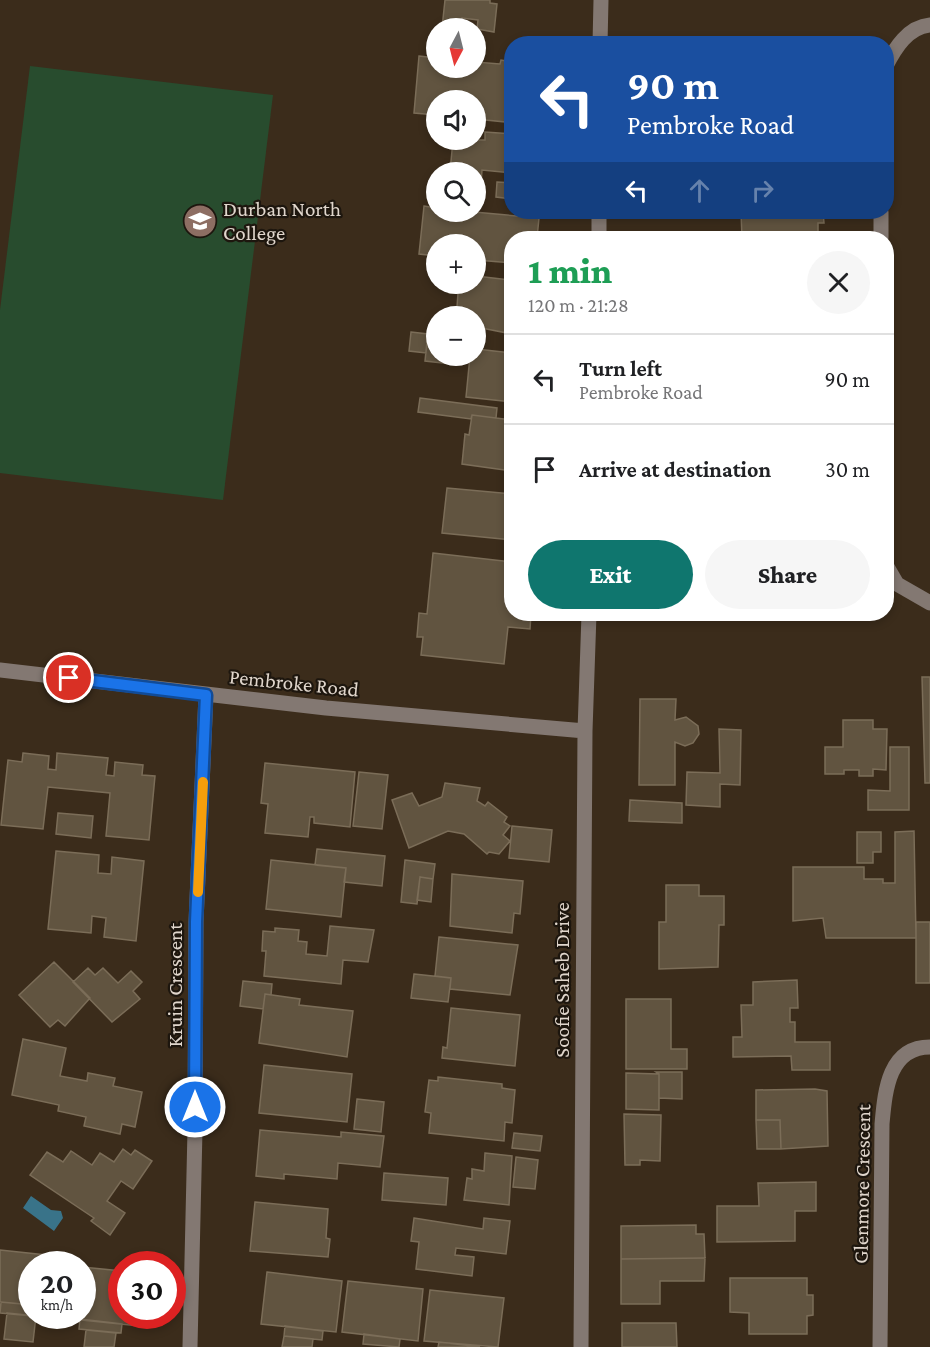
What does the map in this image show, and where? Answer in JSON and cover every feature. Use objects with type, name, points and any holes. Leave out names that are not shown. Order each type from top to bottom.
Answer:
[{"type":"street","points":[[600,36],[601,0]]},
{"type":"street","points":[[894,54],[904,39],[923,26],[930,25]]},
{"type":"street","points":[[894,579],[897,584],[930,603]]},
{"type":"street","name":"Soofie Saheb Drive","points":[[581,1347],[585,731],[589,621]]},
{"type":"street","name":"Pembroke Road","points":[[0,670],[206,695],[585,731]]},
{"type":"street","name":"Kruin Crescent","points":[[190,1347],[195,1130],[196,922],[206,695]]},
{"type":"street","name":"Glenmore Crescent","points":[[880,1347],[882,1124],[887,1080],[901,1058],[911,1051],[930,1047]]},
{"type":"green space","points":[[30,66],[273,95],[223,500],[0,473],[0,310]]},
{"type":"water","points":[[31,1196],[51,1210],[61,1211],[63,1218],[54,1231],[23,1208]]},
{"type":"building","points":[[445,0],[490,0],[490,3],[497,4],[494,32],[486,31],[486,18],[443,18]]},
{"type":"building","points":[[419,56],[426,57],[426,78],[486,78],[486,63],[500,64],[501,60],[504,61],[504,122],[486,120],[486,90],[426,90],[426,114],[414,113]]},
{"type":"building","points":[[486,132],[504,133],[504,172],[486,170],[486,162],[451,162],[452,150],[486,150]]},
{"type":"building","points":[[497,182],[504,182],[504,198],[496,197]]},
{"type":"building","points":[[424,206],[426,206],[426,222],[486,222],[486,213],[504,215],[504,219],[539,219],[538,231],[504,231],[504,262],[486,261],[486,234],[426,234],[426,255],[419,254]]},
{"type":"building","points":[[741,219],[824,219],[824,223],[818,223],[818,231],[742,231]]},
{"type":"building","points":[[486,277],[504,279],[504,332],[486,329],[486,306],[457,306],[458,294],[486,294]]},
{"type":"building","points":[[411,332],[426,334],[426,353],[409,351]]},
{"type":"building","points":[[486,350],[504,352],[504,401],[466,397],[469,366],[486,366]]},
{"type":"building","points":[[420,398],[497,408],[496,418],[472,415],[471,419],[418,412]]},
{"type":"building","points":[[472,415],[504,419],[504,470],[462,464],[465,434],[469,435]]},
{"type":"building","points":[[447,488],[504,493],[504,539],[442,533]]},
{"type":"building","points":[[433,553],[504,561],[504,621],[531,621],[530,629],[508,627],[504,664],[421,655],[423,637],[417,637],[419,613],[427,614]]},
{"type":"building","points":[[922,677],[930,677],[930,783],[925,783]]},
{"type":"building","points":[[640,699],[676,699],[675,720],[686,717],[698,726],[699,734],[693,743],[685,746],[675,742],[675,785],[639,785]]},
{"type":"building","points":[[843,720],[873,720],[873,729],[887,729],[886,770],[873,769],[873,776],[859,776],[859,770],[844,770],[844,774],[825,774],[825,747],[843,747]]},
{"type":"building","points":[[719,729],[741,730],[740,785],[720,784],[720,807],[686,805],[687,772],[720,773]]},
{"type":"building","points":[[890,747],[909,747],[909,810],[868,810],[868,790],[890,791]]},
{"type":"building","points":[[23,753],[49,756],[48,769],[56,770],[57,753],[108,758],[106,775],[114,776],[115,762],[143,765],[142,775],[155,776],[149,840],[106,836],[110,793],[48,787],[43,829],[1,825],[8,760],[22,762]]},
{"type":"building","points":[[265,763],[355,772],[350,827],[314,823],[314,817],[310,817],[308,837],[265,833],[268,804],[261,803]]},
{"type":"building","points":[[359,772],[388,775],[382,829],[353,826]]},
{"type":"building","points":[[445,783],[480,788],[477,801],[485,806],[488,802],[507,817],[504,822],[510,826],[503,835],[510,841],[499,854],[489,852],[487,854],[464,834],[448,831],[409,848],[392,800],[412,793],[419,806],[442,797]]},
{"type":"building","points":[[630,800],[682,803],[682,823],[629,821]]},
{"type":"building","points":[[58,813],[93,816],[91,838],[56,834]]},
{"type":"building","points":[[512,826],[552,830],[549,862],[509,858]]},
{"type":"building","points":[[914,831],[916,938],[826,938],[823,918],[793,921],[793,867],[864,867],[864,879],[883,879],[883,883],[895,883],[895,832]]},
{"type":"building","points":[[857,832],[881,832],[881,852],[873,852],[873,863],[857,863]]},
{"type":"building","points":[[317,849],[385,856],[382,886],[344,882],[346,868],[315,865]]},
{"type":"building","points":[[56,851],[99,855],[98,873],[111,874],[112,857],[144,861],[136,941],[104,937],[106,918],[92,916],[91,933],[48,929]]},
{"type":"building","points":[[271,860],[346,868],[341,917],[266,909]]},
{"type":"building","points":[[405,860],[435,864],[433,879],[420,877],[417,904],[401,902]]},
{"type":"building","points":[[452,874],[523,881],[520,914],[514,913],[512,933],[450,926]]},
{"type":"building","points":[[420,877],[433,879],[431,902],[417,900]]},
{"type":"building","points":[[666,885],[699,885],[699,896],[724,896],[724,925],[719,925],[718,967],[659,969],[659,922],[666,922]]},
{"type":"building","points":[[916,922],[930,922],[930,983],[916,983]]},
{"type":"building","points":[[330,926],[374,930],[368,962],[343,960],[341,984],[264,976],[266,951],[262,951],[263,931],[275,932],[275,928],[299,930],[298,941],[307,942],[306,954],[327,956]]},
{"type":"building","points":[[439,937],[518,945],[510,995],[450,989],[451,978],[435,976]]},
{"type":"building","points":[[54,962],[90,998],[65,1026],[58,1020],[50,1027],[19,995]]},
{"type":"building","points":[[88,968],[95,975],[103,968],[118,983],[131,971],[142,982],[133,991],[140,999],[112,1022],[73,982]]},
{"type":"building","points":[[414,974],[451,978],[448,1002],[411,998]]},
{"type":"building","points":[[797,980],[798,1008],[790,1008],[790,1022],[795,1022],[795,1042],[830,1042],[830,1070],[792,1070],[791,1056],[733,1057],[733,1037],[742,1037],[741,1005],[753,1005],[753,982]]},
{"type":"building","points":[[243,981],[272,984],[271,995],[265,994],[263,1009],[240,1006]]},
{"type":"building","points":[[265,994],[300,999],[299,1005],[353,1011],[347,1057],[259,1043]]},
{"type":"building","points":[[626,999],[671,999],[671,1049],[687,1049],[687,1069],[626,1069]]},
{"type":"building","points":[[451,1008],[520,1015],[515,1066],[442,1058],[443,1047],[447,1048]]},
{"type":"building","points":[[23,1039],[66,1048],[60,1076],[87,1081],[88,1073],[115,1078],[113,1086],[142,1092],[135,1127],[122,1124],[120,1134],[84,1126],[86,1117],[58,1111],[59,1105],[12,1095]]},
{"type":"building","points":[[264,1065],[352,1074],[347,1122],[259,1113]]},
{"type":"building","points":[[656,1072],[682,1072],[682,1099],[659,1098],[659,1074]]},
{"type":"building","points":[[626,1073],[659,1074],[659,1110],[626,1109]]},
{"type":"building","points":[[438,1077],[502,1084],[502,1088],[515,1090],[512,1123],[505,1122],[504,1141],[429,1133],[431,1113],[425,1112],[429,1080],[438,1081]]},
{"type":"building","points":[[815,1089],[827,1091],[828,1146],[781,1149],[780,1120],[756,1120],[756,1090]]},
{"type":"building","points":[[357,1099],[384,1102],[381,1132],[354,1129]]},
{"type":"building","points":[[624,1114],[661,1115],[660,1161],[640,1160],[640,1165],[625,1165]]},
{"type":"building","points":[[756,1120],[780,1120],[781,1149],[757,1149]]},
{"type":"building","points":[[260,1130],[341,1137],[341,1132],[384,1136],[380,1167],[338,1163],[337,1179],[284,1174],[284,1179],[256,1176]]},
{"type":"building","points":[[514,1133],[542,1136],[540,1151],[512,1148]]},
{"type":"building","points":[[123,1149],[131,1155],[135,1150],[152,1161],[133,1189],[121,1181],[107,1201],[125,1213],[110,1235],[91,1221],[94,1218],[30,1175],[47,1152],[63,1162],[71,1151],[92,1165],[100,1153],[114,1162]]},
{"type":"building","points":[[485,1153],[512,1156],[509,1205],[464,1200],[467,1178],[472,1179],[472,1169],[484,1171]]},
{"type":"building","points":[[516,1157],[538,1160],[535,1189],[513,1187]]},
{"type":"building","points":[[384,1173],[448,1178],[446,1205],[382,1200]]},
{"type":"building","points":[[816,1182],[816,1211],[795,1211],[795,1241],[717,1242],[717,1206],[759,1206],[758,1183]]},
{"type":"building","points":[[255,1202],[328,1209],[326,1238],[330,1239],[328,1257],[250,1251]]},
{"type":"building","points":[[414,1218],[483,1229],[484,1218],[510,1221],[506,1254],[456,1248],[455,1255],[474,1257],[472,1276],[416,1269],[419,1242],[411,1241]]},
{"type":"building","points":[[696,1225],[696,1234],[704,1234],[705,1258],[621,1259],[621,1226]]},
{"type":"building","points":[[0,1250],[18,1252],[18,1304],[0,1302]]},
{"type":"building","points":[[705,1258],[704,1281],[660,1281],[660,1304],[621,1304],[621,1259]]},
{"type":"building","points":[[96,1268],[108,1270],[108,1323],[96,1321]]},
{"type":"building","points":[[267,1272],[342,1281],[336,1332],[261,1324]]},
{"type":"building","points":[[730,1278],[807,1278],[807,1295],[813,1295],[813,1315],[807,1316],[807,1334],[749,1334],[749,1313],[730,1312]]},
{"type":"building","points":[[348,1281],[423,1289],[418,1341],[342,1332]]},
{"type":"building","points":[[430,1290],[504,1298],[498,1347],[424,1341]]},
{"type":"building","points":[[1,1302],[18,1304],[18,1315],[0,1313]]},
{"type":"building","points":[[7,1313],[18,1314],[18,1329],[34,1329],[33,1342],[4,1339]]},
{"type":"building","points":[[96,1321],[108,1322],[108,1329],[121,1329],[121,1333],[79,1329],[96,1329]]},
{"type":"building","points":[[622,1323],[676,1323],[677,1347],[622,1347]]},
{"type":"building","points":[[285,1326],[323,1331],[322,1340],[284,1336]]},
{"type":"building","points":[[86,1330],[116,1333],[114,1347],[84,1347]]},
{"type":"building","points":[[364,1334],[400,1339],[399,1347],[363,1344]]},
{"type":"building","points":[[284,1336],[313,1339],[312,1347],[282,1347]]},
{"type":"building","points":[[439,1342],[480,1347],[438,1347]]},
{"type":"slow traffic","points":[[198,892],[203,782]]},
{"type":"place","name":"Durban North College","points":[[200,221]]},
{"type":"route","points":[[69,678],[206,695],[196,922],[195,1107]]}]
